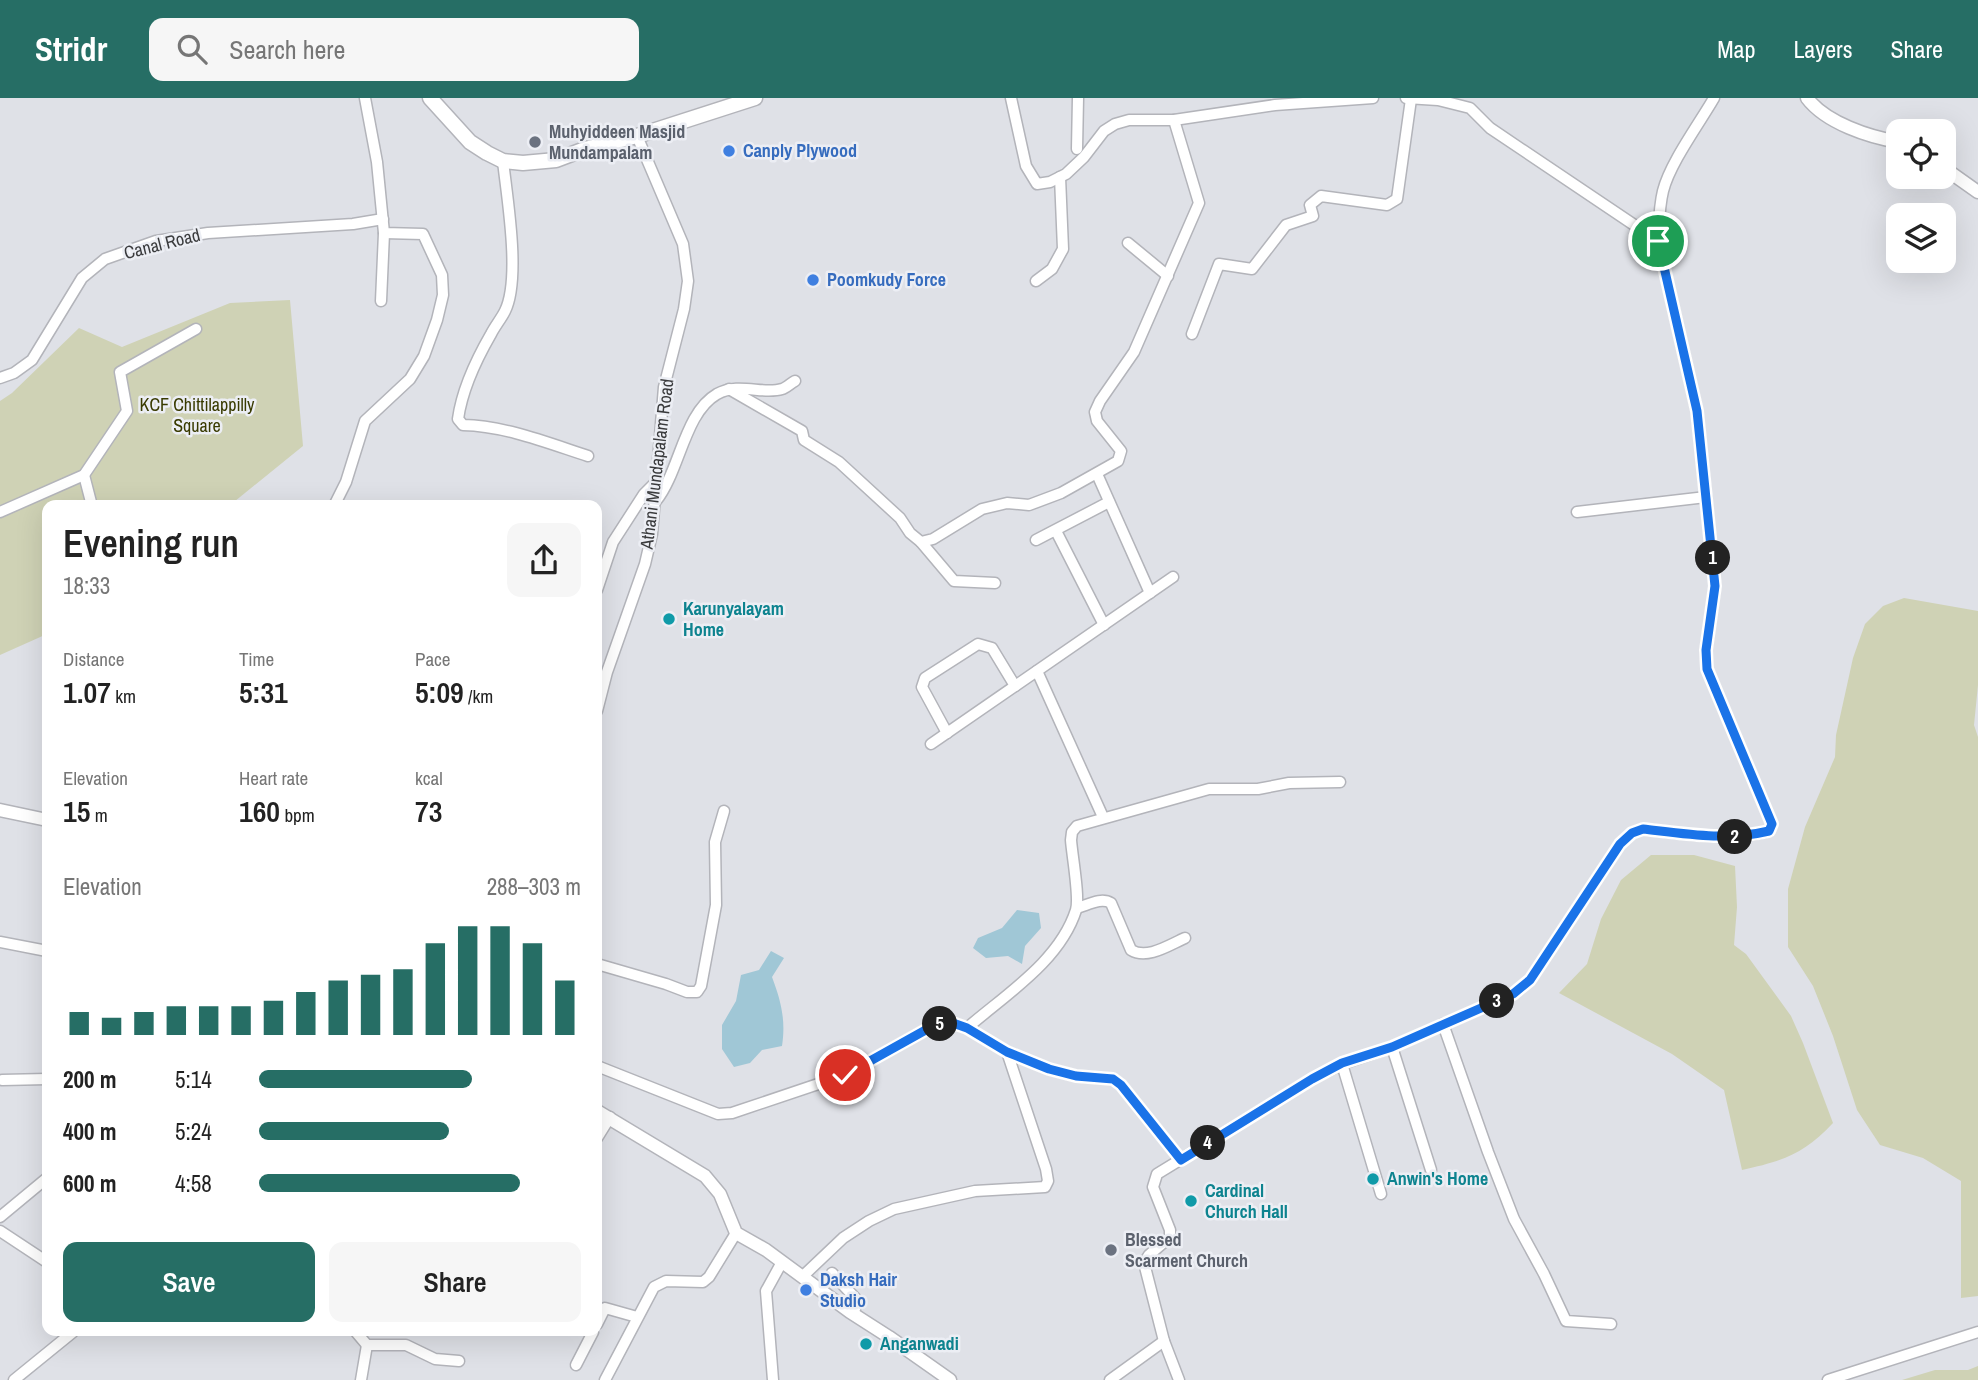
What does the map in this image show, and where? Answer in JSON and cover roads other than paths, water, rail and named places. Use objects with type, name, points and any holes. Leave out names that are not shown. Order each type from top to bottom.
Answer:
[{"type":"main road","points":[[430,98],[470,142],[503,161],[523,163],[556,160],[754,98]]},
{"type":"street","points":[[365,98],[377,162],[383,219],[381,301]]},
{"type":"street","points":[[1011,98],[1013,115],[1030,175],[1037,184],[1060,177],[1084,156],[1104,131],[1129,120],[1174,120],[1275,105],[1373,98]]},
{"type":"street","points":[[1077,149],[1078,98]]},
{"type":"street","points":[[1179,1380],[1164,1341],[1144,1263],[1149,1255],[1170,1237],[1170,1230],[1153,1187],[1157,1174],[1342,1063],[1392,1047],[1513,994],[1530,980],[1620,844],[1632,833],[1643,829],[1719,838],[1737,837],[1769,831],[1772,824],[1707,669],[1706,650],[1715,586],[1697,411],[1658,241],[1663,190],[1714,98]]},
{"type":"street","points":[[1807,98],[1812,105],[1845,126],[1886,140]]},
{"type":"street","points":[[1192,334],[1219,264],[1252,269],[1286,225],[1313,216],[1310,205],[1321,196],[1387,205],[1397,199],[1409,99],[1438,99],[1470,108],[1490,128],[1658,241]]},
{"type":"street","points":[[921,542],[933,539],[982,509],[1007,503],[1029,506],[1061,493],[1118,461],[1121,451],[1097,421],[1095,412],[1134,352],[1199,203],[1174,120]]},
{"type":"street","name":"Athani Mundapalam Road","points":[[602,692],[645,564],[652,534],[664,387],[684,309],[688,281],[682,244],[636,136]]},
{"type":"street","points":[[503,161],[510,240],[511,291],[506,310],[490,335],[469,379],[458,419],[463,425],[486,426],[531,437],[589,456]]},
{"type":"street","points":[[1956,176],[1978,192]]},
{"type":"street","points":[[1036,281],[1052,269],[1063,249],[1060,177]]},
{"type":"street","name":"Canal Road","points":[[0,378],[15,373],[32,360],[82,278],[105,259],[156,241],[208,233],[353,225],[383,219]]},
{"type":"street","points":[[337,500],[346,482],[365,421],[410,379],[424,356],[443,295],[442,275],[423,234],[384,233]]},
{"type":"street","points":[[1128,243],[1168,276]]},
{"type":"street","points":[[0,512],[84,475],[127,411],[120,372],[196,329]]},
{"type":"street","points":[[656,501],[667,488],[704,404],[729,389],[781,390],[795,381]]},
{"type":"street","points":[[729,389],[802,431],[804,440],[839,462],[900,518],[910,533],[954,581],[995,583]]},
{"type":"street","points":[[1097,474],[1150,593]]},
{"type":"street","points":[[84,475],[90,500]]},
{"type":"street","points":[[602,575],[613,542],[644,494],[655,483]]},
{"type":"street","points":[[1577,512],[1706,498]]},
{"type":"street","points":[[1036,540],[1108,502]]},
{"type":"street","points":[[1056,531],[1104,625]]},
{"type":"street","points":[[931,744],[1173,577]]},
{"type":"street","points":[[947,733],[922,687],[925,678],[978,644],[992,648],[1015,686]]},
{"type":"street","points":[[1037,671],[1103,817]]},
{"type":"street","points":[[602,677],[607,672]]},
{"type":"street","points":[[967,1028],[1050,955],[1077,908],[1072,832],[1077,826],[1209,789],[1258,789],[1289,783],[1340,782]]},
{"type":"street","points":[[0,810],[42,819]]},
{"type":"street","points":[[602,965],[687,992],[696,992],[701,986],[716,905],[715,842],[724,811]]},
{"type":"street","points":[[1077,908],[1099,901],[1106,900],[1111,903],[1131,950],[1136,953],[1154,951],[1185,938]]},
{"type":"street","points":[[0,942],[42,950]]},
{"type":"street","points":[[602,1068],[718,1114],[732,1113],[845,1075],[931,1027],[953,1023],[967,1028],[1007,1052],[1049,1069],[1076,1076],[1113,1079],[1121,1085],[1181,1160]]},
{"type":"street","points":[[1443,1024],[1514,1219],[1566,1321],[1611,1324]]},
{"type":"street","points":[[1392,1047],[1432,1170]]},
{"type":"street","points":[[803,1276],[843,1238],[894,1209],[975,1191],[1045,1187],[1048,1181],[1046,1169],[1007,1052]]},
{"type":"street","points":[[1342,1063],[1381,1194]]},
{"type":"street","points":[[2,1080],[42,1079]]},
{"type":"street","points":[[602,1113],[705,1177],[720,1194],[736,1233],[803,1276],[949,1380]]},
{"type":"street","points":[[602,1130],[610,1117]]},
{"type":"street","points":[[0,1217],[42,1182]]},
{"type":"street","points":[[0,1231],[42,1259]]},
{"type":"street","points":[[605,1380],[653,1287],[659,1282],[703,1282],[709,1277],[736,1233]]},
{"type":"street","points":[[773,1380],[766,1291],[782,1262]]},
{"type":"street","points":[[832,1273],[858,1301],[853,1314]]},
{"type":"street","points":[[602,1314],[605,1308],[638,1317]]},
{"type":"street","points":[[1828,1380],[1978,1332]]},
{"type":"street","points":[[14,1380],[68,1336]]},
{"type":"street","points":[[360,1336],[368,1345],[407,1345],[435,1359],[459,1361]]},
{"type":"street","points":[[576,1365],[591,1336]]},
{"type":"street","points":[[1110,1380],[1164,1341]]},
{"type":"street","points":[[361,1380],[368,1345]]},
{"type":"water","points":[[1017,910],[1039,913],[1041,928],[1025,946],[1022,964],[1008,956],[986,958],[973,948],[978,938],[1002,928]]},
{"type":"water","points":[[771,951],[784,958],[772,977],[782,1011],[782,1046],[762,1050],[750,1063],[734,1067],[722,1049],[722,1025],[736,1001],[741,975],[759,970]]},
{"type":"place","name":"Muhyiddeen Masjid Mundampalam","points":[[535,142]]},
{"type":"place","name":"Canply Plywood","points":[[729,151]]},
{"type":"place","name":"Poomkudy Force","points":[[813,280]]},
{"type":"place","name":"Karunyalayam Home","points":[[669,619]]},
{"type":"place","name":"Anwin's Home","points":[[1373,1179]]},
{"type":"place","name":"Cardinal Church Hall","points":[[1191,1201]]},
{"type":"place","name":"Blessed Scarment Church","points":[[1111,1250]]},
{"type":"place","name":"Daksh Hair Studio","points":[[806,1290]]},
{"type":"place","name":"Anganwadi","points":[[866,1344]]},
{"type":"park label","name":"KCF Chittilappilly Square","points":[[197,415]]}]
